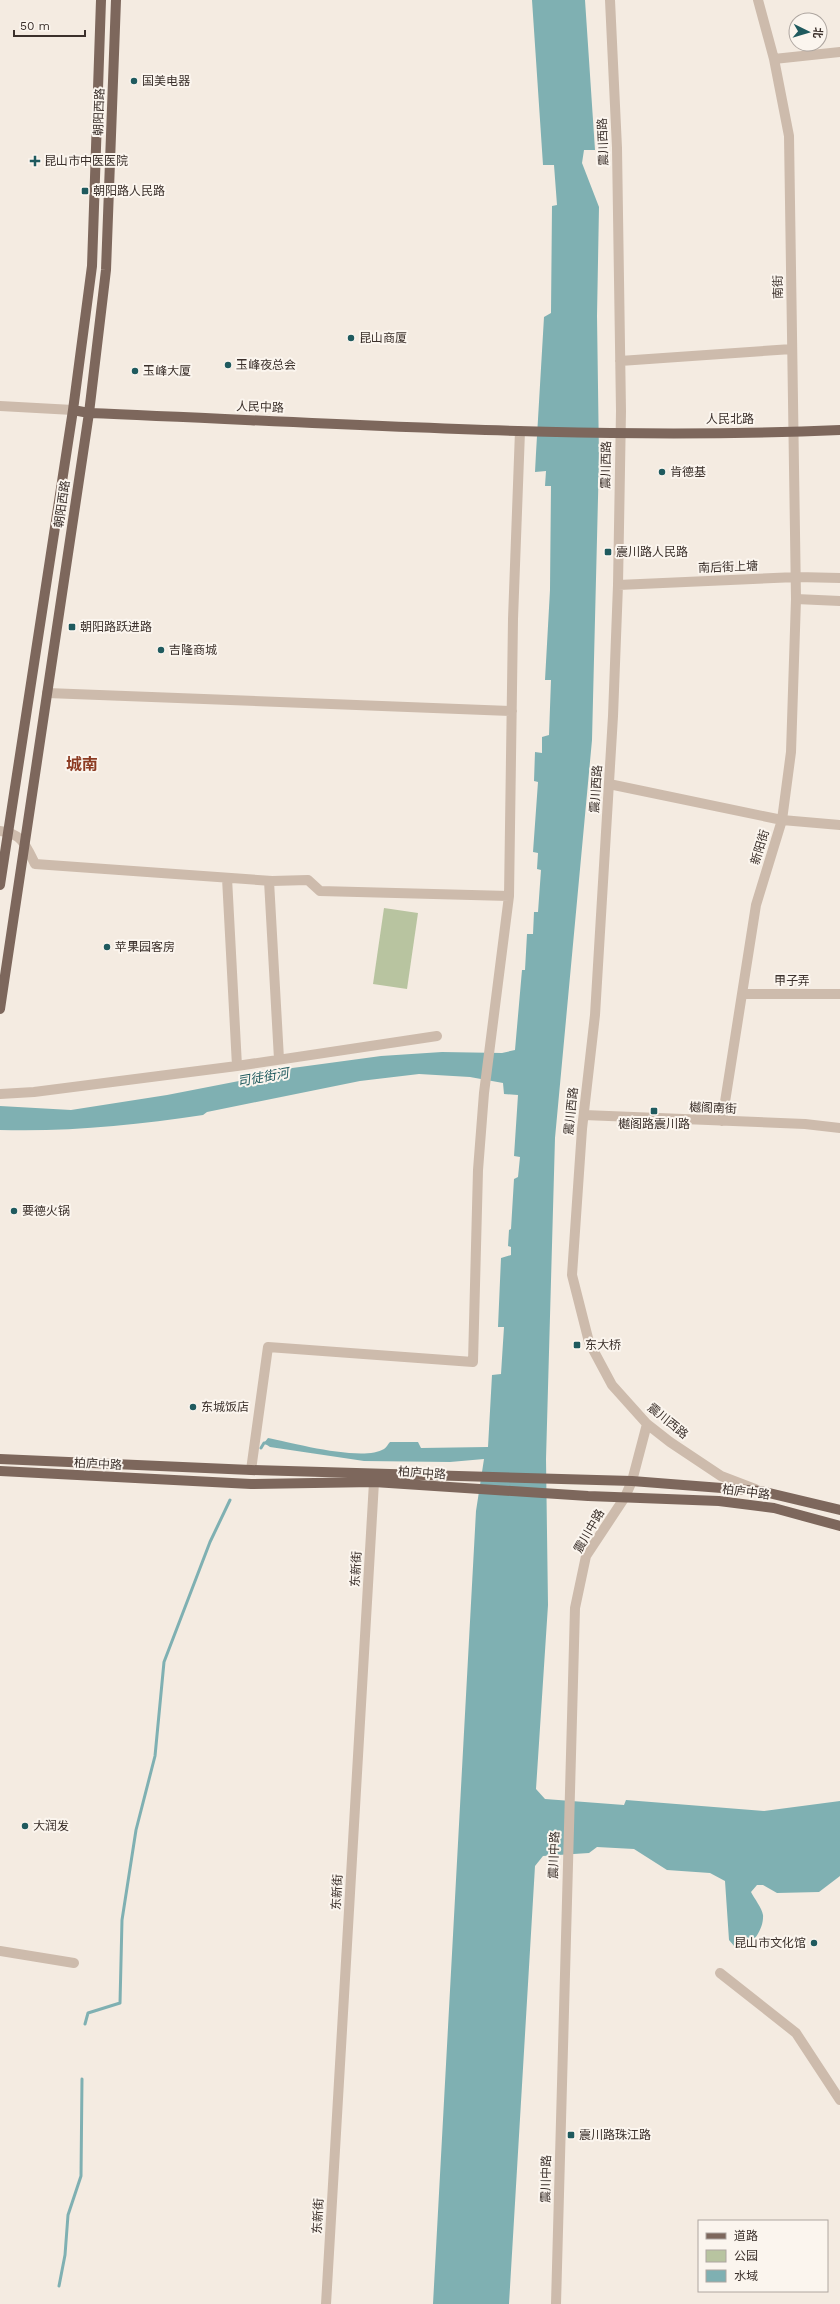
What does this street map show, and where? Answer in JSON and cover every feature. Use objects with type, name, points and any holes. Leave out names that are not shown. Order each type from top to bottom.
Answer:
[{"type":"main road","name":"朝阳西路","points":[[0,885],[4,831],[73,410],[92,266],[101,0]]},
{"type":"main road","name":"朝阳西路","points":[[0,1009],[89,412],[106,270],[116,0]]},
{"type":"main road","name":"人民中路","points":[[73,410],[89,412],[520,431],[620,432]]},
{"type":"main road","name":"人民北路","points":[[620,432],[794,432],[840,430]]},
{"type":"main road","name":"柏庐中路","points":[[0,1459],[252,1470],[452,1474],[632,1481],[760,1491],[840,1510]]},
{"type":"main road","name":"柏庐中路","points":[[0,1472],[251,1484],[374,1482],[588,1496],[625,1496],[749,1503],[840,1526]]},
{"type":"street","name":"震川西路","points":[[610,0],[617,148],[620,361],[618,585],[609,784],[595,1015],[584,1115],[572,1275],[589,1342],[612,1385],[647,1424],[721,1476],[760,1491]]},
{"type":"street","name":"南街","points":[[758,0],[774,59],[789,136],[797,577]]},
{"type":"street","points":[[774,59],[840,52]]},
{"type":"street","points":[[620,361],[792,349]]},
{"type":"street","name":"人民中路","points":[[0,406],[73,410]]},
{"type":"street","points":[[252,1470],[268,1347],[473,1362],[478,1170],[484,1093],[509,896],[512,711],[520,431]]},
{"type":"street","name":"南后街上塘","points":[[618,585],[797,577],[840,578]]},
{"type":"street","name":"新阳街","points":[[722,1121],[756,905],[782,820],[790,752],[797,577]]},
{"type":"street","points":[[796,599],[840,601]]},
{"type":"street","points":[[47,693],[512,711]]},
{"type":"street","points":[[609,784],[782,820],[840,825]]},
{"type":"street","points":[[4,831],[24,841],[35,864],[268,881],[308,880],[320,891],[509,896]]},
{"type":"street","points":[[227,878],[237,1066]]},
{"type":"street","points":[[268,881],[279,1060]]},
{"type":"street","name":"甲子弄","points":[[743,994],[840,994]]},
{"type":"street","points":[[0,1094],[34,1092],[237,1066],[437,1036]]},
{"type":"street","name":"樾阁南街","points":[[584,1115],[805,1124],[840,1128]]},
{"type":"street","name":"震川中路","points":[[556,2304],[566,1874],[575,1608],[586,1556],[625,1496],[632,1481],[647,1424]]},
{"type":"street","name":"东新街","points":[[326,2304],[374,1482]]},
{"type":"street","points":[[0,1951],[74,1963]]},
{"type":"street","points":[[720,1973],[796,2033],[840,2100]]},
{"type":"green space","points":[[384,908],[418,913],[407,989],[373,984]]},
{"type":"water","name":"司徒街河","points":[[532,0],[585,0],[595,150],[584,150],[582,163],[599,207],[597,316],[599,458],[592,740],[555,1138],[546,1459],[548,1605],[536,1789],[545,1799],[624,1805],[626,1800],[764,1811],[840,1801],[840,1876],[819,1892],[777,1893],[763,1885],[757,1885],[751,1892],[760,1906],[763,1915],[762,1925],[755,1939],[744,1948],[735,1947],[729,1940],[725,1881],[710,1873],[667,1870],[634,1849],[597,1847],[589,1853],[543,1856],[535,1866],[509,2304],[433,2304],[476,1511],[484,1459],[450,1462],[364,1461],[270,1447],[264,1443],[268,1438],[345,1453],[374,1452],[386,1448],[390,1442],[418,1442],[421,1448],[488,1447],[492,1375],[501,1374],[504,1327],[498,1327],[501,1258],[511,1255],[511,1247],[508,1246],[509,1230],[511,1229],[514,1179],[518,1177],[520,1157],[514,1156],[518,1095],[504,1094],[503,1083],[470,1077],[419,1074],[360,1081],[207,1112],[203,1115],[127,1125],[51,1130],[0,1130],[0,1106],[71,1110],[167,1095],[239,1081],[285,1069],[381,1056],[442,1052],[502,1053],[515,1050],[522,970],[525,970],[527,934],[533,934],[534,912],[538,912],[541,870],[537,869],[538,853],[533,852],[538,782],[534,781],[535,752],[542,753],[542,737],[549,735],[551,680],[545,680],[550,590],[551,486],[545,486],[546,471],[535,472],[544,317],[551,313],[552,206],[557,205],[554,165],[543,165]]},
{"type":"waterway","points":[[261,1448],[264,1443],[268,1443]]},
{"type":"waterway","points":[[85,2024],[88,2013],[120,2003],[122,1920],[136,1830],[155,1756],[164,1662],[210,1542],[230,1500]]},
{"type":"waterway","points":[[59,2286],[65,2255],[68,2215],[81,2176],[82,2079]]},
{"type":"place","name":"国美电器","points":[[134,81]]},
{"type":"place","name":"昆山市中医医院","points":[[35,161]]},
{"type":"place","name":"朝阳路人民路","points":[[85,191]]},
{"type":"place","name":"昆山商厦","points":[[351,338]]},
{"type":"place","name":"玉峰夜总会","points":[[228,365]]},
{"type":"place","name":"玉峰大厦","points":[[135,371]]},
{"type":"place","name":"肯德基","points":[[662,472]]},
{"type":"place","name":"震川路人民路","points":[[608,552]]},
{"type":"place","name":"朝阳路跃进路","points":[[72,627]]},
{"type":"place","name":"吉隆商城","points":[[161,650]]},
{"type":"place","name":"苹果园客房","points":[[107,947]]},
{"type":"place","name":"樾阁路震川路","points":[[654,1111]]},
{"type":"place","name":"要德火锅","points":[[14,1211]]},
{"type":"place","name":"东大桥","points":[[577,1345]]},
{"type":"place","name":"东城饭店","points":[[193,1407]]},
{"type":"place","name":"大润发","points":[[25,1826]]},
{"type":"place","name":"昆山市文化馆","points":[[814,1943]]},
{"type":"place","name":"震川路珠江路","points":[[571,2135]]},
{"type":"district","name":"城南","points":[[82,764]]}]
